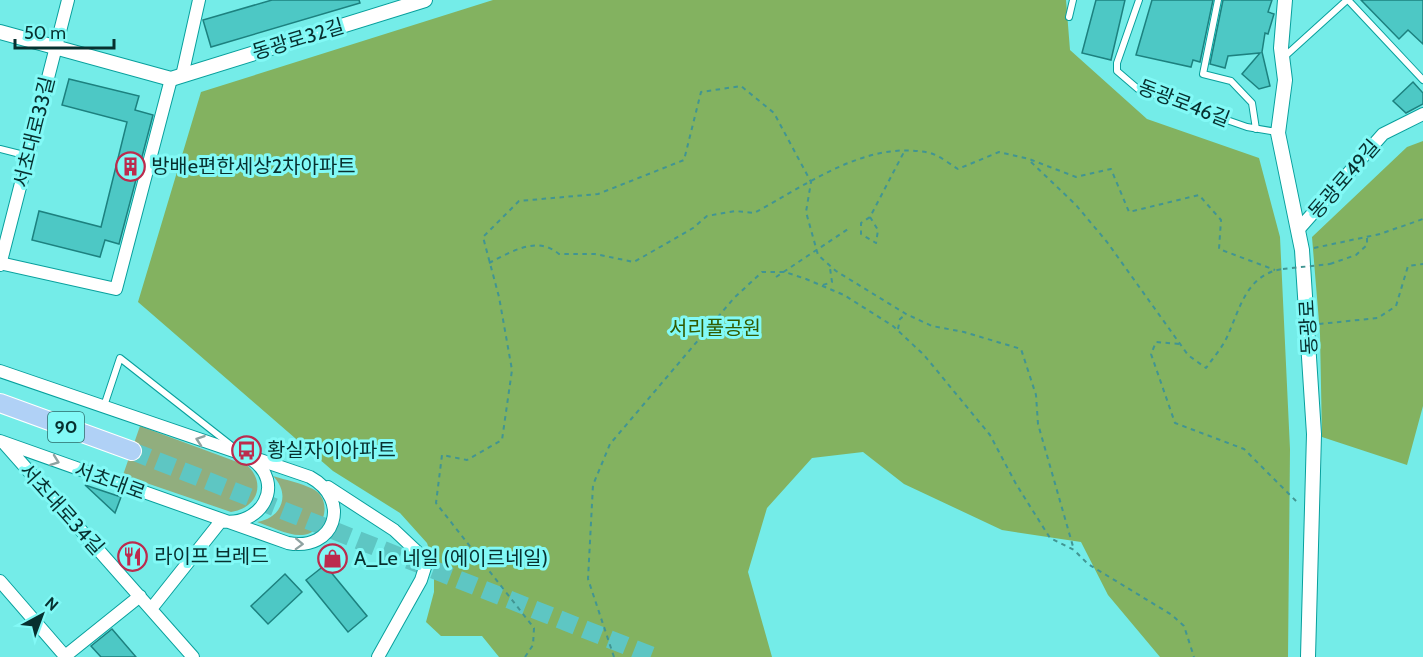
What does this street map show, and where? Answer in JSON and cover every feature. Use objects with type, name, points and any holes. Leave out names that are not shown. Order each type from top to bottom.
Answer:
[{"type":"main road","name":"서초대로","points":[[0,403],[132,451]]},
{"type":"street","name":"서초대로33길","points":[[68,0],[0,264],[116,289],[176,77]]},
{"type":"street","points":[[0,32],[176,77],[199,0]]},
{"type":"street","name":"동광로32길","points":[[176,77],[425,0]]},
{"type":"street","name":"동광로","points":[[1284,0],[1282,58],[1285,80],[1278,133],[1302,249],[1314,434],[1308,657]]},
{"type":"street","name":"동광로49길","points":[[1298,230],[1383,134],[1423,114]]},
{"type":"street","name":"서초대로","points":[[0,371],[320,482],[328,490],[335,511],[328,531],[310,544],[288,543],[1,441]]},
{"type":"street","name":"서초대로34길","points":[[1,441],[193,657]]},
{"type":"street","name":"서초대로","points":[[221,521],[243,522],[261,509],[266,500],[266,478],[254,460],[244,455]]},
{"type":"street","points":[[320,482],[394,530],[427,561],[421,580],[378,657]]},
{"type":"street","points":[[151,609],[221,521]]},
{"type":"street","points":[[0,581],[65,656],[140,596]]},
{"type":"lane","points":[[1070,17],[1073,0]]},
{"type":"lane","name":"동광로46길","points":[[1139,0],[1117,71],[1138,89],[1256,129],[1278,133]]},
{"type":"lane","name":"동광로46길","points":[[1218,0],[1203,74],[1231,81],[1252,103],[1256,129]]},
{"type":"lane","points":[[1282,58],[1348,0],[1423,80]]},
{"type":"lane","points":[[0,149],[28,156]]},
{"type":"lane","name":"서초대로","points":[[103,406],[120,358],[244,455]]},
{"type":"path","points":[[525,657],[532,645],[534,628],[436,503],[442,455],[466,460],[502,440],[512,370],[499,297],[483,237],[519,201],[598,194],[684,160],[701,92],[741,86],[774,113],[811,182],[806,212],[818,255],[829,265],[906,314],[932,326],[964,332],[1021,349],[1036,395],[1038,424],[1074,550]]},
{"type":"path","points":[[870,217],[878,230],[876,243],[861,234],[861,223],[870,217],[905,150]]},
{"type":"path","points":[[489,263],[525,245],[551,248],[559,254],[595,254],[634,262],[693,228],[707,216],[735,211],[754,213],[856,159],[905,150],[933,154],[958,169],[999,152],[1029,159],[1076,177],[1111,169],[1129,212],[1199,195],[1221,220],[1219,249],[1275,270],[1330,264],[1356,255],[1367,245],[1367,238]]},
{"type":"path","points":[[1029,159],[1076,205],[1107,242],[1188,355],[1206,368],[1226,339],[1245,291],[1275,270]]},
{"type":"path","points":[[1302,249],[1367,238],[1423,219]]},
{"type":"path","points":[[776,277],[848,230]]},
{"type":"path","points":[[1308,326],[1378,318],[1396,306],[1408,266],[1423,264]]},
{"type":"path","points":[[821,285],[832,282],[829,265]]},
{"type":"path","points":[[614,657],[588,579],[593,485],[610,444],[734,298],[762,272],[785,272],[821,285],[867,307],[898,330],[924,356],[990,435],[1050,538],[1074,550],[1088,564],[1178,620],[1184,626],[1194,657]]},
{"type":"path","points":[[898,330],[900,319],[906,314]]},
{"type":"path","points":[[1180,344],[1156,342],[1151,354],[1175,423],[1244,449],[1311,517]]},
{"type":"green space","name":"서리풀공원","points":[[493,0],[1066,0],[1070,50],[1147,119],[1259,158],[1280,237],[1290,449],[1288,657],[1160,657],[1108,595],[1081,542],[1002,530],[904,484],[863,452],[812,458],[767,508],[748,572],[772,657],[499,657],[482,636],[441,636],[426,622],[434,592],[434,564],[427,543],[400,513],[333,471],[138,302],[201,92]]},
{"type":"green space","points":[[1423,141],[1423,406],[1407,465],[1322,437],[1320,334],[1312,237],[1407,147]]},
{"type":"green space","points":[[140,426],[248,466],[257,480],[253,500],[240,510],[231,512],[123,475]]},
{"type":"green space","points":[[273,476],[298,483],[319,494],[325,508],[321,523],[316,529],[310,533],[297,535],[257,522],[273,516],[281,504],[282,490]]},
{"type":"building","points":[[272,0],[359,0],[360,3],[211,47],[203,20]]},
{"type":"building","points":[[1096,0],[1125,0],[1111,60],[1082,53]]},
{"type":"building","points":[[1152,0],[1213,0],[1200,62],[1193,60],[1191,67],[1136,55]]},
{"type":"building","points":[[1223,0],[1272,0],[1268,12],[1274,14],[1268,34],[1265,33],[1262,52],[1270,86],[1259,89],[1242,74],[1260,53],[1228,56],[1225,68],[1210,64]]},
{"type":"building","points":[[1361,0],[1423,0],[1423,44],[1408,30],[1399,39]]},
{"type":"building","name":"방배e편한세상2차아파트","points":[[69,79],[139,96],[135,110],[153,115],[119,244],[105,240],[100,257],[32,240],[39,211],[101,227],[127,122],[62,105]]},
{"type":"building","points":[[1413,82],[1423,93],[1423,104],[1406,113],[1393,101]]},
{"type":"building","points":[[85,485],[121,497],[115,513]]},
{"type":"building","points":[[325,565],[367,616],[348,632],[306,580]]},
{"type":"building","points":[[285,574],[302,592],[268,624],[251,606]]},
{"type":"building","points":[[112,629],[136,657],[101,657],[91,646]]},
{"type":"tunnel","points":[[132,451],[655,657]]},
{"type":"place","name":"방배e편한세상2차아파트","points":[[130,166]]},
{"type":"place","name":"황실자이아파트","points":[[246,450]]},
{"type":"place","name":"라이프 브레드","points":[[133,556]]},
{"type":"place","name":"A_Le 네일 (에이르네일)","points":[[333,558]]}]
